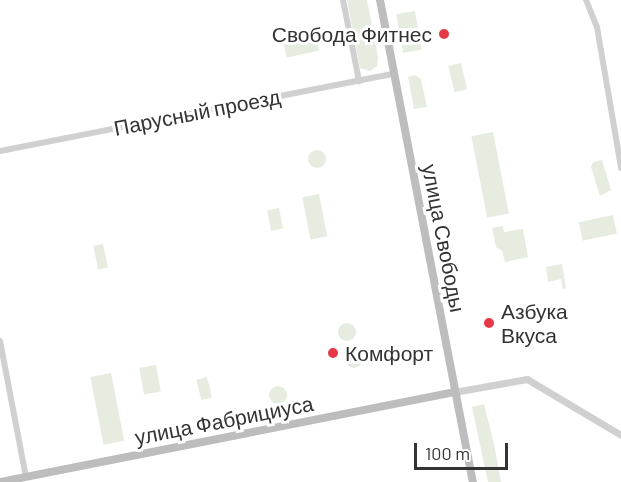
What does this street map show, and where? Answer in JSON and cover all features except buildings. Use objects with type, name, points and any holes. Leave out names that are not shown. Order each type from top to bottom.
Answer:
[{"type":"main road","name":"улица Свободы","points":[[380,0],[473,482]]},
{"type":"main road","name":"улица Фабрициуса","points":[[0,482],[454,392]]},
{"type":"street","points":[[343,0],[359,81]]},
{"type":"street","points":[[586,0],[598,33],[621,168]]},
{"type":"street","name":"Парусный проезд","points":[[0,151],[394,74]]},
{"type":"street","points":[[0,341],[26,477]]},
{"type":"street","points":[[454,392],[527,379],[621,435]]},
{"type":"shaded area","points":[[347,0],[367,0],[378,57],[377,66],[370,71],[360,68]]},
{"type":"shaded area","points":[[415,11],[422,49],[403,53],[396,14]]},
{"type":"shaded area","points":[[316,37],[319,51],[287,58],[284,44]]},
{"type":"shaded area","points":[[461,63],[467,89],[454,92],[448,66]]},
{"type":"shaded area","points":[[415,75],[421,79],[427,107],[414,109],[408,77]]},
{"type":"shaded area","points":[[493,132],[509,213],[487,218],[471,136]]},
{"type":"shaded area","points":[[317,150],[323,153],[326,159],[323,165],[317,168],[311,165],[308,159],[311,153]]},
{"type":"shaded area","points":[[602,160],[611,190],[600,196],[591,167],[593,162]]},
{"type":"shaded area","points":[[319,194],[327,236],[311,239],[302,197]]},
{"type":"shaded area","points":[[279,208],[283,229],[271,231],[267,210]]},
{"type":"shaded area","points":[[613,215],[617,234],[583,241],[579,222]]},
{"type":"shaded area","points":[[503,226],[504,232],[523,229],[528,257],[505,262],[502,251],[496,247],[492,228]]},
{"type":"shaded area","points":[[103,244],[108,267],[98,270],[93,246]]},
{"type":"shaded area","points":[[562,264],[566,288],[563,289],[561,279],[548,282],[546,267]]},
{"type":"shaded area","points":[[347,323],[353,326],[356,332],[353,338],[347,341],[341,338],[338,332],[341,326]]},
{"type":"shaded area","points":[[354,350],[360,353],[363,359],[360,365],[354,368],[348,365],[345,359],[348,353]]},
{"type":"shaded area","points":[[156,365],[161,392],[144,395],[139,368]]},
{"type":"shaded area","points":[[111,373],[124,441],[104,445],[90,377]]},
{"type":"shaded area","points":[[207,377],[212,397],[201,400],[196,380]]},
{"type":"shaded area","points":[[278,386],[284,389],[287,395],[284,401],[278,404],[272,401],[269,395],[272,389]]},
{"type":"shaded area","points":[[484,404],[501,482],[488,482],[472,407]]},
{"type":"place","name":"Свобода Фитнес","points":[[444,34]]},
{"type":"place","name":"Азбука Вкуса","points":[[489,323]]},
{"type":"place","name":"Комфорт","points":[[333,353]]}]
